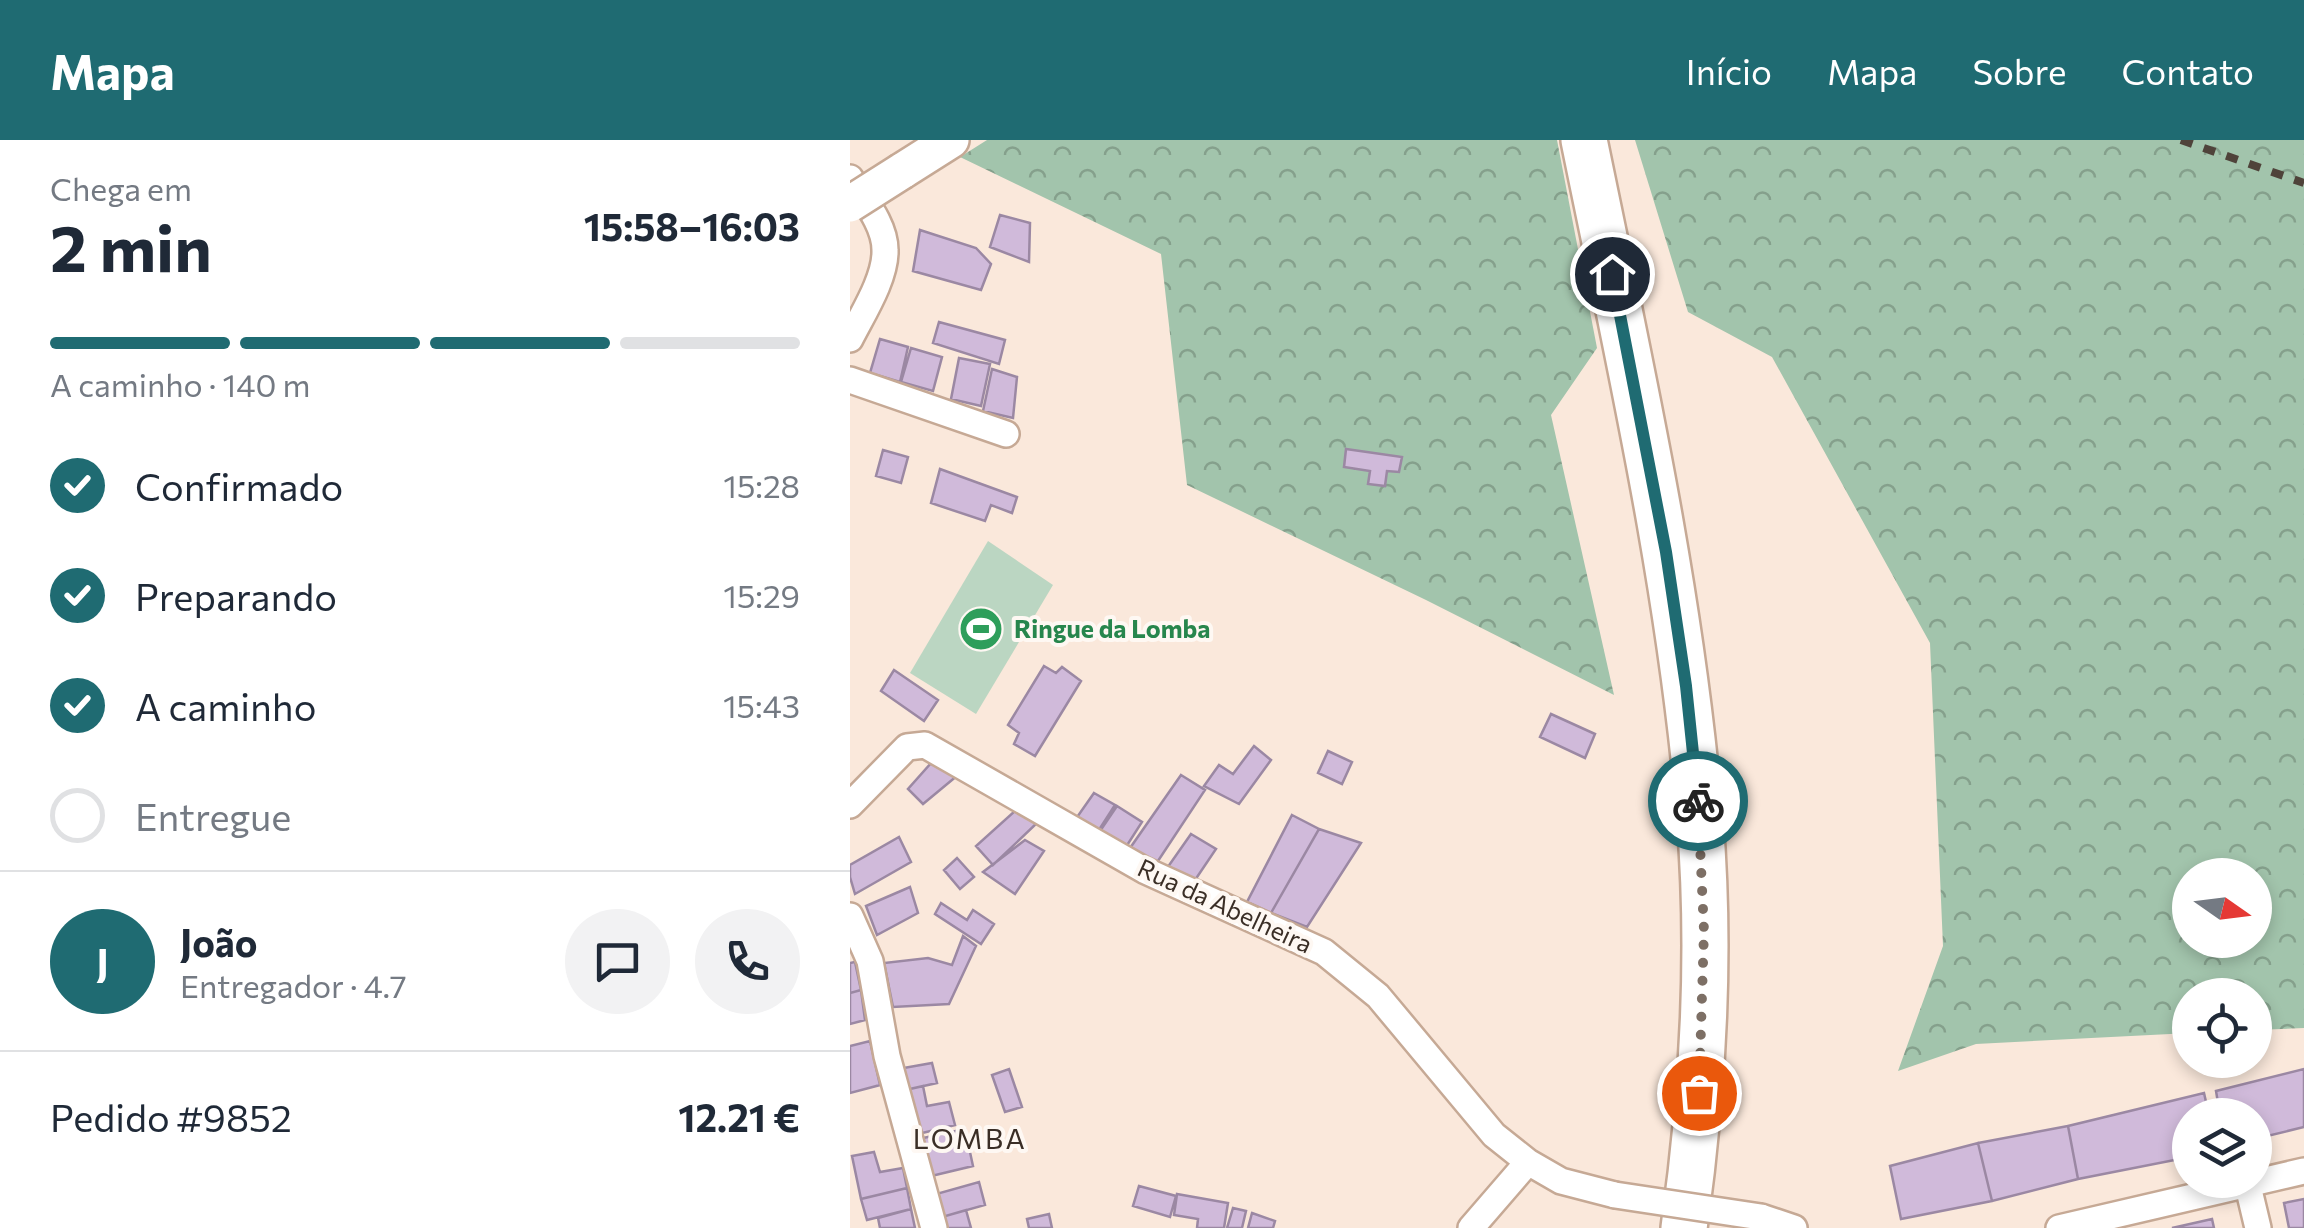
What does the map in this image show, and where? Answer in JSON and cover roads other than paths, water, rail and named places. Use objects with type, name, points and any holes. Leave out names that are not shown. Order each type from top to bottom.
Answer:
[{"type":"highway","points":[[1584,140],[1666,552],[1686,686],[1700,822],[1704,920],[1702,1048],[1684,1228]]},
{"type":"main road","points":[[850,204],[950,140]]},
{"type":"street","points":[[850,178],[875,217],[886,250],[879,280],[850,339]]},
{"type":"street","points":[[850,380],[1006,434]]},
{"type":"street","name":"Rua da Abelheira","points":[[850,805],[908,747],[925,746],[1144,870],[1324,952],[1378,996],[1494,1135],[1528,1162],[1561,1181],[1615,1195],[1761,1216],[1794,1228]]},
{"type":"street","points":[[850,916],[870,961],[886,1056],[934,1228]]},
{"type":"street","points":[[1470,1228],[1528,1162]]},
{"type":"street","points":[[2272,1180],[2304,1172]]},
{"type":"street","points":[[2059,1228],[2194,1198]]},
{"type":"street","points":[[2251,1198],[2258,1228]]},
{"type":"railway","points":[[2181,140],[2304,183]]},
{"type":"place","name":"Ringue da Lomba","points":[[981,629]]},
{"type":"district","name":"LOMBA","points":[[970,1139]]}]
